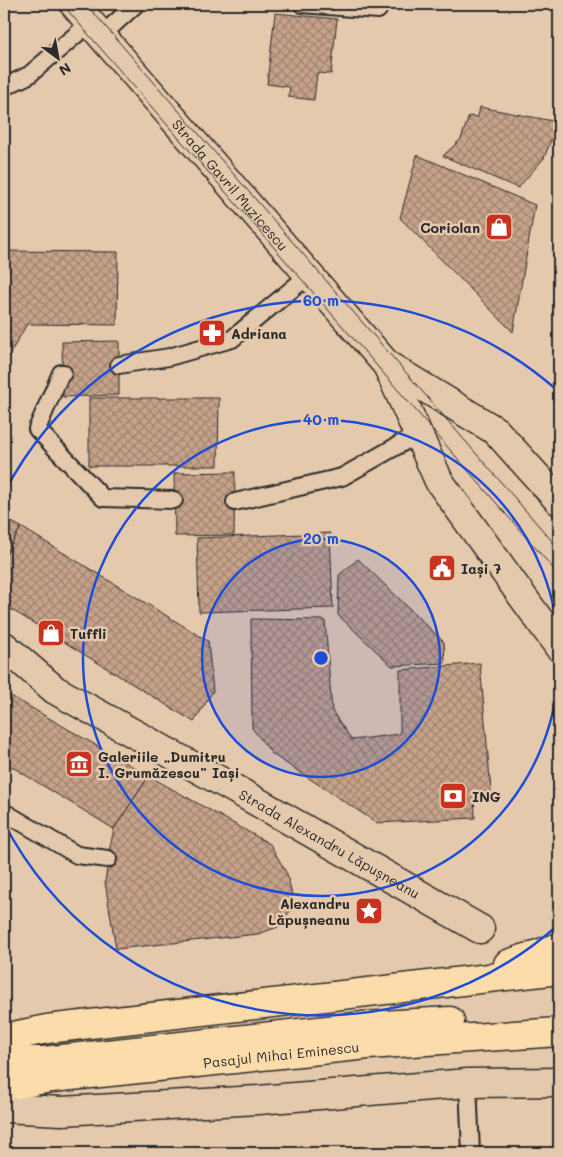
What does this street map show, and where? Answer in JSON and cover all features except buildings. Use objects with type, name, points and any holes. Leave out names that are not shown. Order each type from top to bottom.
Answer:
[{"type":"main road","name":"Strada Gavril Muzicescu","points":[[89,20],[388,365],[496,431],[559,501]]},
{"type":"main road","name":"Strada Gavril Muzicescu","points":[[388,365],[439,481],[559,647]]},
{"type":"main road","name":"Strada Alexandru Lăpușneanu","points":[[4,646],[55,690],[231,787],[480,929]]},
{"type":"main road","points":[[459,980],[559,947]]},
{"type":"main road","points":[[4,1038],[47,1029],[459,980],[559,970]]},
{"type":"main road","name":"Pasajul Mihai Eminescu","points":[[4,1061],[44,1061],[364,1026],[559,1015]]},
{"type":"main road","name":"Pasajul Mihai Eminescu","points":[[4,1086],[368,1045],[559,1032]]},
{"type":"main road","points":[[4,1108],[61,1112],[258,1100],[468,1083],[559,1082]]},
{"type":"lane","points":[[4,87],[29,75],[89,20],[136,4]]},
{"type":"lane","points":[[302,4],[378,10]]},
{"type":"lane","points":[[119,365],[169,357],[232,339],[309,275]]},
{"type":"lane","points":[[63,373],[60,373],[37,429],[103,498],[174,500]]},
{"type":"lane","points":[[235,502],[342,477],[418,434]]},
{"type":"lane","points":[[4,812],[77,855],[108,859]]},
{"type":"lane","points":[[468,1083],[471,1153]]},
{"type":"tram line","points":[[62,4],[559,575]]},
{"type":"tram line","points":[[86,4],[559,549]]},
{"type":"place","name":"Coriolan","points":[[499,227]]},
{"type":"place","name":"Adriana","points":[[212,333]]},
{"type":"place","name":"Iași 7","points":[[442,568]]},
{"type":"place","name":"Tuffli","points":[[51,633]]},
{"type":"place","name":"Galeriile „Dumitru I. Grumăzescu” Iași","points":[[79,764]]},
{"type":"place","name":"ING","points":[[453,796]]},
{"type":"place","name":"Alexandru Lăpușneanu","points":[[369,911]]}]
